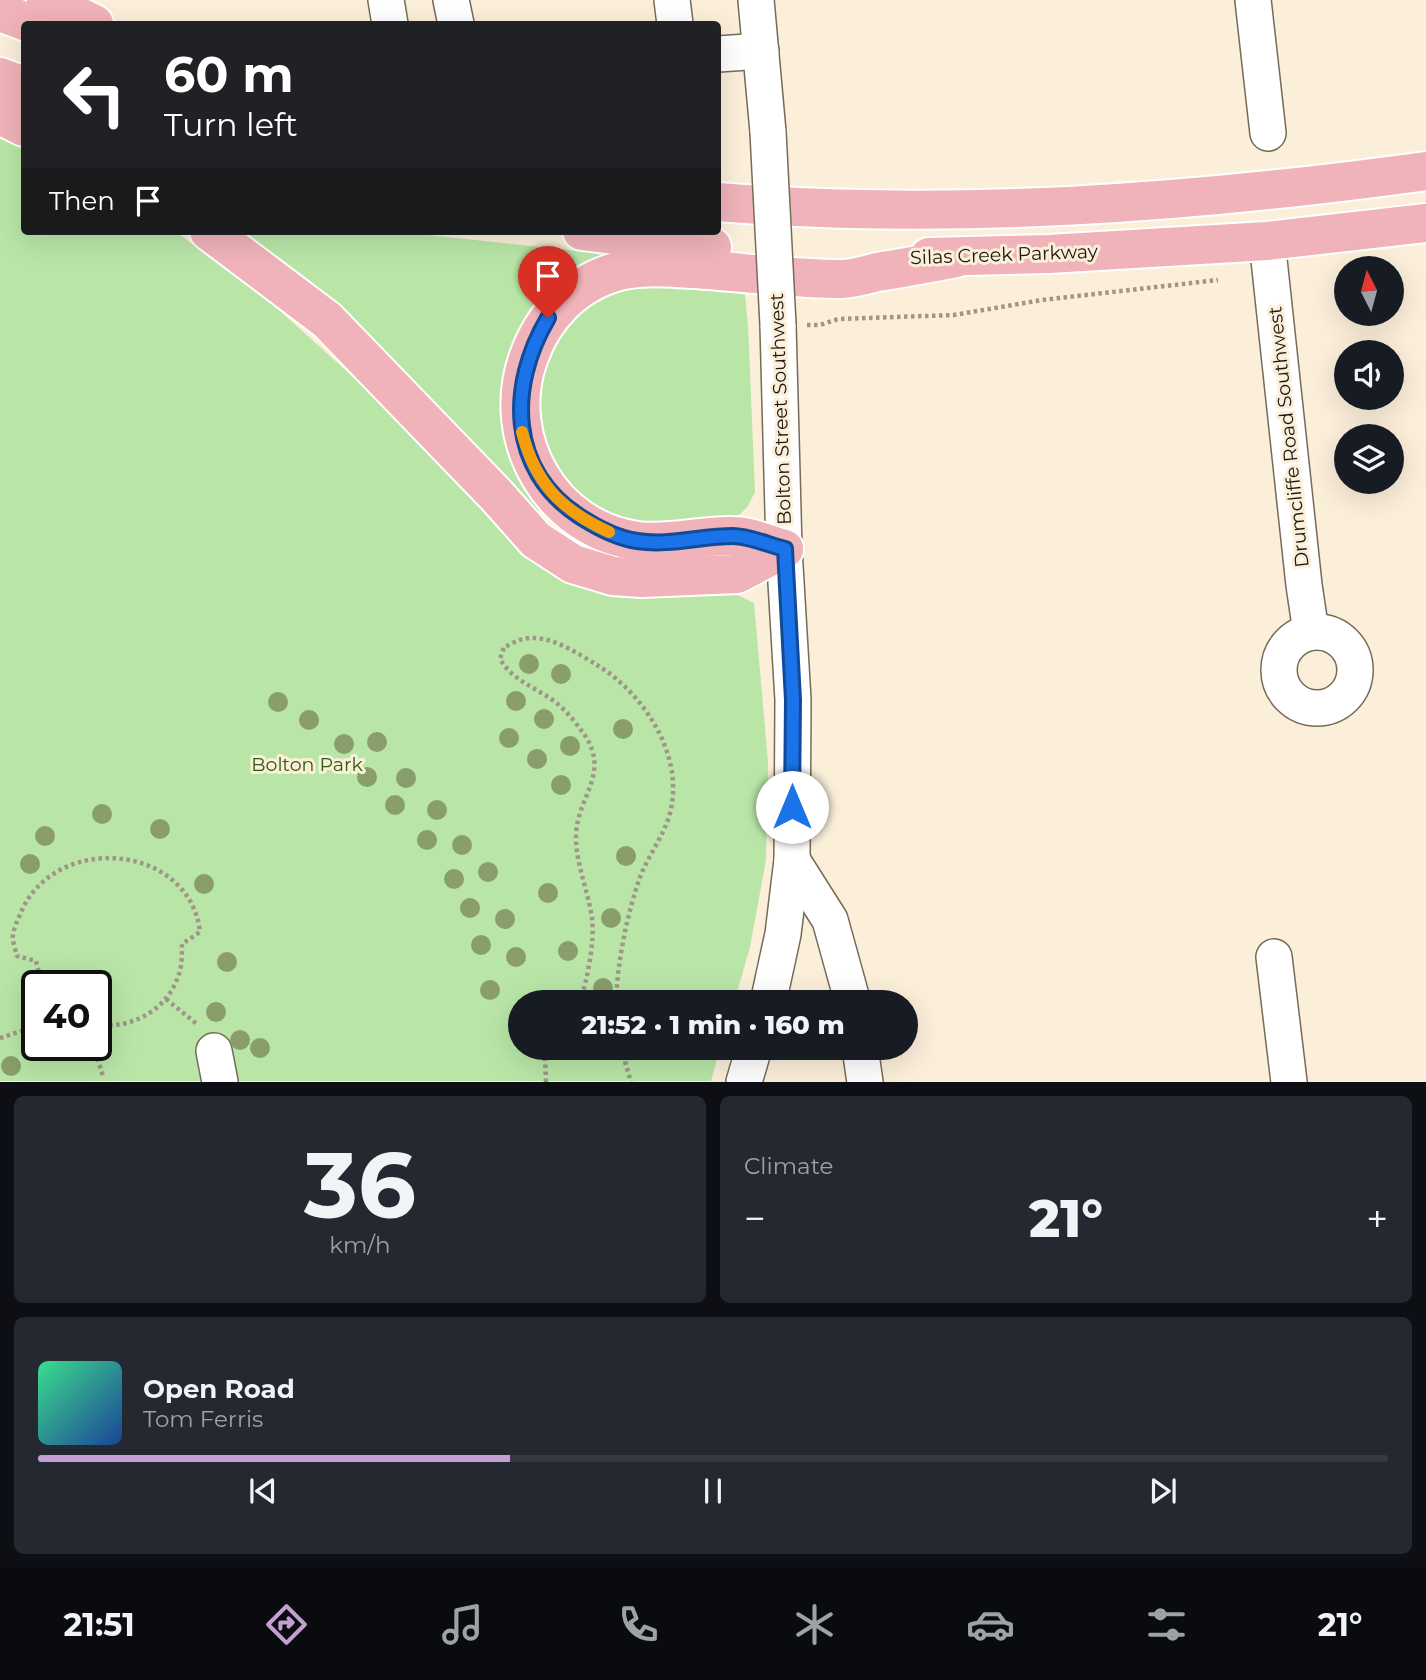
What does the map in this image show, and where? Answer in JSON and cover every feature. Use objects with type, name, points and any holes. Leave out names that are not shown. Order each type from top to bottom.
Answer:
[{"type":"main road","points":[[46,0],[88,21]]},
{"type":"main road","points":[[0,12],[24,21]]},
{"type":"main road","points":[[0,77],[21,85]]},
{"type":"main road","points":[[0,115],[21,126]]},
{"type":"main road","points":[[721,202],[779,207],[954,209],[1127,203],[1241,194],[1426,171]]},
{"type":"main road","name":"Silas Creek Parkway","points":[[615,235],[721,248],[842,256],[956,258],[1267,241],[1426,222]]},
{"type":"main road","points":[[214,235],[327,320],[536,540],[573,565],[613,576],[642,578],[737,574],[785,549]]},
{"type":"main road","points":[[785,549],[735,536],[659,542],[637,541],[590,524],[568,509],[550,492],[537,474],[523,432],[520,407],[522,384],[527,361],[542,328],[555,310],[579,289],[599,278],[621,271],[671,268],[843,279],[956,258]]},
{"type":"street","points":[[386,0],[390,21]]},
{"type":"street","points":[[451,0],[455,21]]},
{"type":"street","points":[[672,0],[675,21]]},
{"type":"street","name":"Bolton Street Southwest","points":[[756,0],[768,132],[793,700],[792,860],[783,934],[771,990]]},
{"type":"street","points":[[1253,0],[1268,133]]},
{"type":"street","points":[[721,54],[761,51]]},
{"type":"street","name":"Drumcliffe Road Southwest","points":[[1267,241],[1311,632]]},
{"type":"street","points":[[792,860],[830,920],[849,990]]},
{"type":"street","points":[[1274,957],[1289,1082]]},
{"type":"street","points":[[744,1082],[750,1060]]},
{"type":"street","points":[[862,1060],[865,1082]]},
{"type":"path","points":[[778,325],[820,325],[838,319],[954,315],[1042,300],[1223,279]]},
{"type":"path","points":[[584,990],[592,920],[578,856],[576,832],[581,809],[593,783],[595,753],[572,718],[555,702],[506,670],[500,659],[504,647],[524,638],[549,641],[610,672],[637,701],[669,753],[673,778],[671,809],[641,876],[631,910],[617,990]]},
{"type":"path","points":[[38,970],[36,961],[17,956],[13,936],[24,905],[45,879],[60,869],[79,862],[117,858],[137,861],[172,879],[198,916],[200,932],[182,944],[181,965],[166,999],[152,1012],[134,1022],[112,1025]]},
{"type":"path","points":[[166,999],[209,1035],[217,1066]]},
{"type":"path","points":[[0,1038],[21,1031]]},
{"type":"path","points":[[545,1060],[546,1082]]},
{"type":"path","points":[[625,1060],[631,1082]]},
{"type":"path","points":[[98,1061],[103,1076]]},
{"type":"green space","name":"Bolton Park","points":[[0,133],[21,144],[21,235],[180,235],[278,309],[373,395],[452,479],[537,560],[731,592],[754,603],[768,762],[766,860],[750,947],[738,990],[508,990],[508,1060],[717,1060],[711,1081],[0,1081]]},
{"type":"green space","points":[[241,235],[428,235],[634,257],[530,321],[547,502],[532,518]]},
{"type":"green space","points":[[619,282],[744,285],[755,492],[748,506],[738,516],[718,525],[620,522],[570,490],[542,446],[537,392],[542,363],[567,319]]},
{"type":"slow traffic","points":[[522,432],[537,474],[550,492],[590,524],[609,532]]},
{"type":"route","points":[[548,318],[527,361],[520,407],[528,453],[537,474],[550,492],[590,524],[637,541],[659,542],[735,536],[785,549],[793,700],[792,807]]}]
